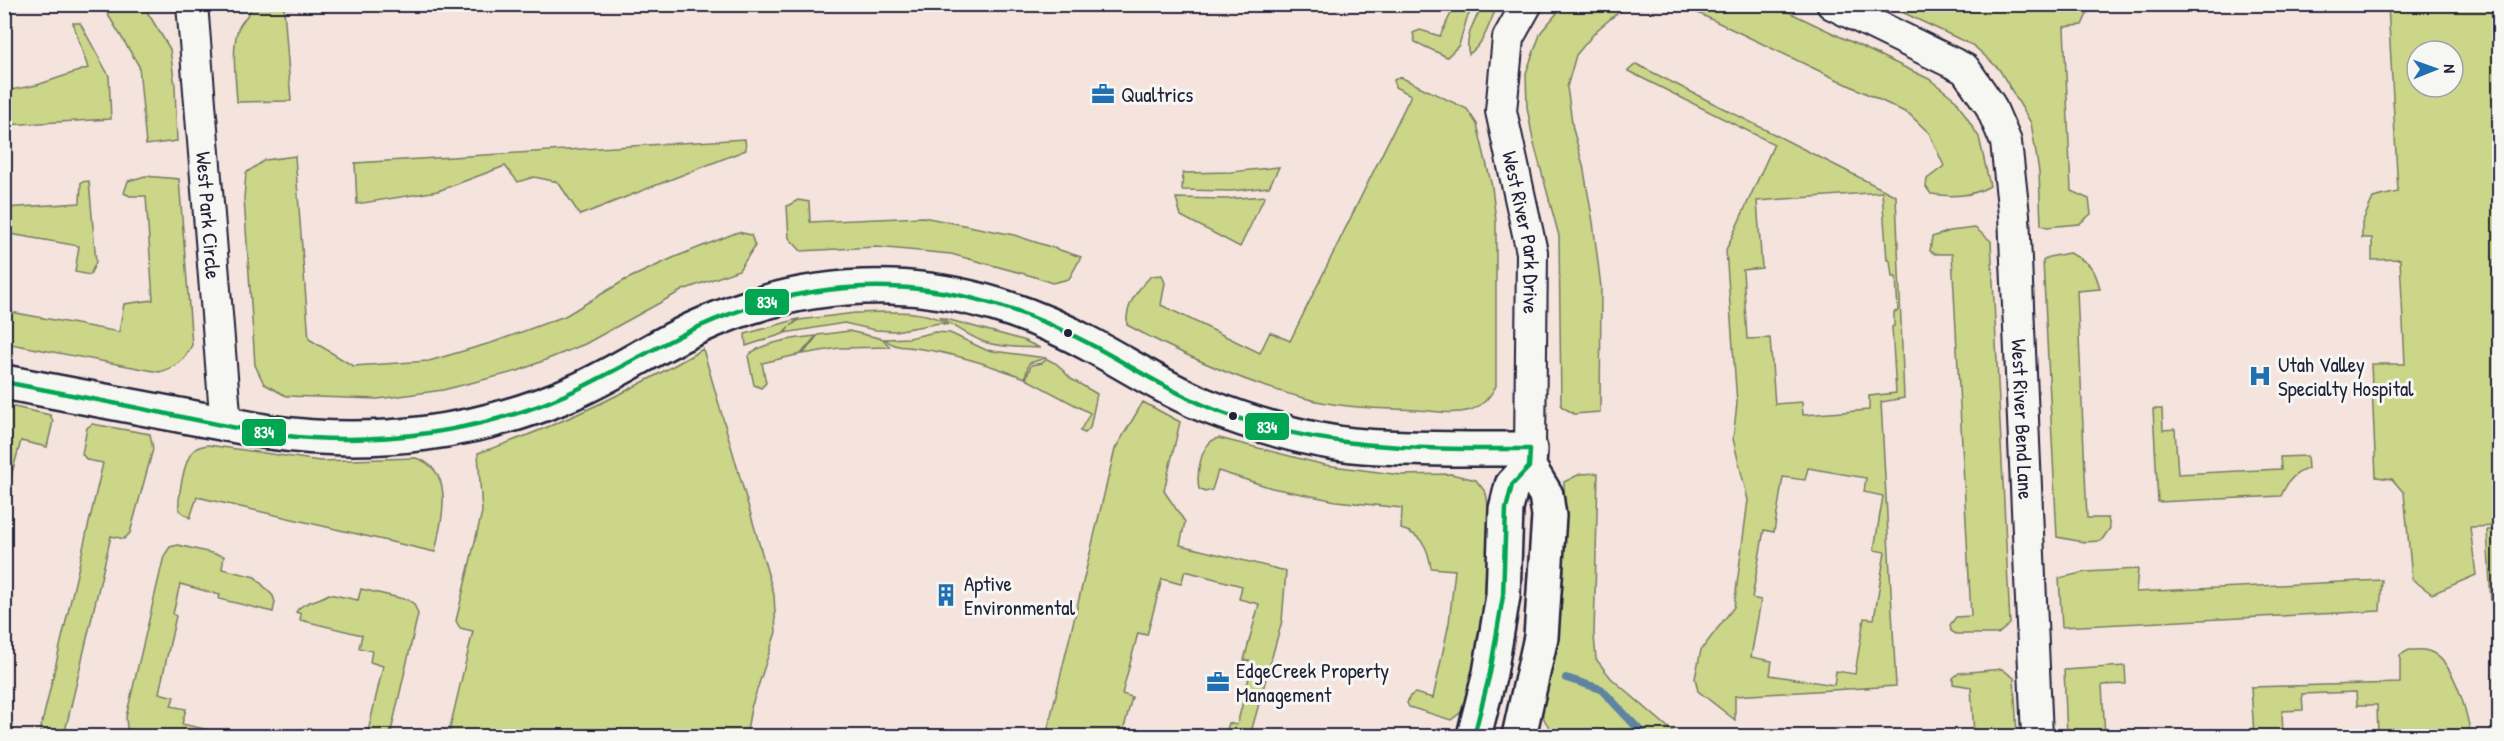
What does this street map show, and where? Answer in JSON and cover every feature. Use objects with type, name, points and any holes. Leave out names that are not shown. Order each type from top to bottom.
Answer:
[{"type":"street","name":"West Park Circle","points":[[192,4],[226,426]]},
{"type":"street","name":"West River Park Drive","points":[[1527,4],[1508,38],[1501,111],[1532,252],[1530,458]]},
{"type":"street","name":"West River Bend Lane","points":[[1832,4],[1965,69],[1990,105],[2006,142],[2014,215],[2037,736]]},
{"type":"street","points":[[4,382],[226,426],[306,437],[336,439],[390,437],[448,430],[519,412],[572,393],[698,327],[746,308],[796,294],[832,289],[894,287],[959,296],[1011,309],[1073,335],[1163,387],[1251,422],[1292,433],[1363,446],[1530,458]]},
{"type":"street","points":[[1474,736],[1490,673],[1503,596],[1506,509],[1512,485],[1530,458]]},
{"type":"street","points":[[1519,736],[1541,637],[1549,516],[1546,495],[1530,458]]},
{"type":"green space","points":[[102,5],[143,5],[170,49],[175,86],[177,141],[146,145],[139,66]]},
{"type":"green space","points":[[252,5],[332,5],[284,8],[291,101],[237,102],[234,65],[236,38],[238,29]]},
{"type":"green space","points":[[1455,5],[1474,5],[1467,18],[1459,45],[1447,57],[1415,42],[1413,33],[1420,30],[1440,36]]},
{"type":"green space","points":[[1483,5],[1498,5],[1483,38],[1469,54],[1469,35]]},
{"type":"green space","points":[[1564,5],[1659,5],[1620,11],[1597,30],[1576,55],[1567,87],[1573,129],[1583,165],[1593,222],[1601,287],[1600,412],[1574,414],[1561,406],[1559,236],[1533,140],[1527,107],[1526,73],[1541,32]]},
{"type":"green space","points":[[1661,5],[1774,5],[1929,79],[1956,100],[1979,137],[1990,186],[1961,195],[1931,194],[1926,187],[1927,179],[1944,166],[1929,133],[1909,114],[1696,12]]},
{"type":"green space","points":[[1887,5],[2091,5],[2082,25],[2064,27],[2071,191],[2089,199],[2091,214],[2079,224],[2047,227],[2041,225],[2039,172],[2031,123],[1999,69],[1974,46]]},
{"type":"green space","points":[[2388,5],[2499,5],[2499,526],[2470,527],[2476,575],[2432,594],[2412,579],[2404,493],[2392,479],[2376,477],[2371,364],[2405,364],[2400,259],[2372,260],[2372,238],[2362,238],[2362,223],[2373,198],[2398,192]]},
{"type":"green space","points":[[73,23],[80,23],[109,76],[111,119],[5,125],[5,91],[37,85],[88,68]]},
{"type":"green space","points":[[1636,64],[1896,196],[1904,398],[1881,402],[1896,686],[1735,696],[1735,720],[1698,691],[1695,678],[1701,650],[1734,607],[1748,500],[1733,439],[1737,403],[1726,250],[1774,144],[1628,71]],"holes":[[[1882,192],[1887,260],[1890,260],[1892,277],[1896,277],[1898,311],[1894,312],[1894,326],[1892,327],[1896,393],[1869,396],[1869,410],[1803,415],[1802,402],[1775,404],[1770,338],[1747,339],[1743,270],[1762,268],[1757,201]],[[1808,468],[1866,478],[1864,492],[1883,496],[1874,550],[1885,552],[1874,619],[1864,618],[1855,674],[1836,671],[1834,685],[1770,675],[1772,661],[1751,657],[1761,600],[1752,598],[1764,530],[1774,532],[1783,477],[1805,480]]]},
{"type":"green space","points":[[1400,77],[1467,109],[1477,124],[1492,187],[1496,221],[1496,386],[1481,405],[1472,410],[1452,413],[1364,408],[1312,400],[1241,378],[1171,348],[1127,325],[1130,304],[1137,292],[1151,276],[1162,275],[1165,283],[1161,305],[1260,353],[1270,332],[1290,341],[1411,95],[1395,87],[1394,80]]},
{"type":"green space","points":[[745,139],[746,150],[580,215],[558,182],[534,177],[518,182],[505,166],[438,191],[357,204],[355,163]]},
{"type":"green space","points":[[295,156],[309,339],[353,366],[429,361],[494,342],[565,316],[625,280],[738,232],[751,235],[755,246],[739,270],[683,290],[585,344],[518,371],[443,390],[378,399],[286,396],[264,384],[255,365],[244,198],[246,173],[265,160]]},
{"type":"green space","points":[[1279,167],[1269,187],[1231,191],[1182,190],[1183,173],[1231,172]]},
{"type":"green space","points":[[145,176],[179,179],[192,345],[183,359],[171,368],[159,372],[5,343],[5,311],[119,332],[124,304],[153,300],[146,196],[130,196],[124,193],[128,181]]},
{"type":"green space","points":[[89,181],[96,262],[90,275],[75,272],[79,246],[5,233],[5,208],[80,203],[81,182]]},
{"type":"green space","points":[[1265,196],[1240,247],[1181,216],[1176,198],[1225,199]]},
{"type":"green space","points":[[798,200],[809,202],[810,222],[923,217],[1014,235],[1081,257],[1069,279],[1052,283],[951,254],[876,247],[801,251],[789,238],[787,206]]},
{"type":"green space","points":[[1975,228],[1991,241],[2010,624],[1998,634],[1956,634],[1951,631],[1950,625],[1956,617],[1971,616],[1952,254],[1935,254],[1930,251],[1932,237],[1950,231]]},
{"type":"green space","points":[[2069,253],[2090,266],[2096,275],[2100,289],[2077,291],[2087,518],[2108,518],[2110,528],[2101,541],[2083,542],[2057,537],[2043,261],[2049,257]]},
{"type":"green space","points":[[855,313],[916,313],[948,325],[940,323],[895,331],[875,330],[844,323],[785,333],[789,327],[783,334],[746,346],[745,334],[798,319],[791,326],[799,320]]},
{"type":"green space","points":[[939,317],[1023,340],[1040,348],[984,342]]},
{"type":"green space","points":[[849,331],[883,339],[890,347],[839,348],[803,354],[818,335]]},
{"type":"green space","points":[[935,332],[950,333],[986,350],[1046,358],[1029,363],[1025,378],[957,356],[895,345],[885,339],[909,338]]},
{"type":"green space","points":[[816,336],[801,354],[762,363],[766,383],[761,388],[754,385],[748,356],[754,351],[780,342]]},
{"type":"green space","points":[[703,349],[774,595],[776,632],[751,708],[746,736],[448,736],[473,631],[460,628],[456,621],[482,512],[478,453],[536,432],[593,407]]},
{"type":"green space","points":[[1047,359],[1057,364],[1071,379],[1097,394],[1090,428],[1085,433],[1080,431],[1090,413],[1026,379],[1031,365],[1042,363]]},
{"type":"green space","points":[[1143,402],[1180,422],[1164,491],[1185,522],[1180,545],[1286,571],[1282,621],[1250,736],[1225,736],[1229,723],[1237,725],[1253,662],[1244,660],[1259,604],[1239,599],[1242,586],[1185,571],[1181,584],[1162,579],[1147,635],[1138,633],[1122,694],[1132,697],[1122,736],[1046,736],[1115,449]]},
{"type":"green space","points":[[5,405],[50,415],[53,421],[47,447],[21,441],[5,497]]},
{"type":"green space","points":[[2153,409],[2162,409],[2163,430],[2175,429],[2178,474],[2281,469],[2280,457],[2307,456],[2308,469],[2291,479],[2281,496],[2158,502]]},
{"type":"green space","points":[[92,424],[150,434],[153,449],[130,533],[124,539],[111,536],[64,736],[39,736],[103,463],[87,460],[82,454],[87,428]]},
{"type":"green space","points":[[1219,438],[1325,465],[1401,475],[1451,474],[1476,480],[1486,493],[1489,511],[1483,628],[1465,709],[1451,720],[1409,707],[1407,703],[1410,696],[1415,693],[1433,698],[1449,623],[1455,570],[1431,568],[1423,543],[1419,538],[1401,529],[1402,508],[1336,501],[1272,488],[1218,471],[1212,490],[1205,492],[1199,489],[1198,475],[1201,459],[1208,445]]},
{"type":"green space","points":[[208,445],[320,461],[416,458],[429,464],[442,485],[443,498],[435,552],[197,497],[190,518],[179,510],[182,478],[190,455],[200,446]]},
{"type":"green space","points":[[1598,473],[1594,635],[1596,659],[1611,678],[1678,736],[1556,736],[1542,713],[1543,696],[1559,626],[1563,585],[1564,482],[1580,474]]},
{"type":"green space","points":[[2487,530],[2499,530],[2499,652],[2491,603]]},
{"type":"green space","points":[[178,545],[224,556],[222,569],[255,577],[273,596],[275,602],[273,612],[219,599],[220,595],[180,584],[173,614],[176,616],[159,693],[174,697],[171,706],[186,709],[182,724],[236,736],[160,736],[127,729],[126,717],[164,556],[170,547]]},
{"type":"green space","points":[[2138,569],[2136,592],[2382,580],[2380,611],[2062,627],[2059,578],[2086,572]]},
{"type":"green space","points":[[361,589],[408,600],[414,604],[418,614],[390,736],[367,736],[383,666],[370,662],[372,651],[359,648],[362,635],[300,620],[301,614],[296,612],[306,604],[329,594],[358,600]]},
{"type":"green space","points":[[2409,650],[2428,651],[2445,664],[2458,688],[2471,736],[2378,736],[2377,705],[2357,705],[2356,692],[2302,694],[2303,710],[2282,711],[2283,736],[2254,736],[2251,687],[2400,683],[2400,655]]},
{"type":"green space","points":[[2125,666],[2126,684],[2102,685],[2105,736],[2067,736],[2064,670]]},
{"type":"green space","points":[[2002,669],[2014,678],[2017,736],[1974,736],[1971,687],[1953,684],[1953,678],[1959,673]]},
{"type":"waterway","points":[[1566,678],[1601,689],[1645,736]]},
{"type":"transit line","name":"834","points":[[4,382],[277,435],[338,439],[392,437],[472,425],[547,403],[674,338],[719,318],[767,302],[815,292],[890,287],[942,292],[1017,312],[1065,331],[1188,398],[1223,413],[1300,435],[1412,448],[1530,449]]},
{"type":"transit line","name":"834","points":[[1474,736],[1490,673],[1503,596],[1506,509],[1512,485],[1529,467],[1530,449]]},
{"type":"place","name":"Qualtrics","points":[[1103,94]]},
{"type":"place","name":"Utah Valley Specialty Hospital","points":[[2260,376]]},
{"type":"place","name":"Aptive Environmental","points":[[946,595]]},
{"type":"place","name":"EdgeCreek Property Management","points":[[1218,682]]}]
